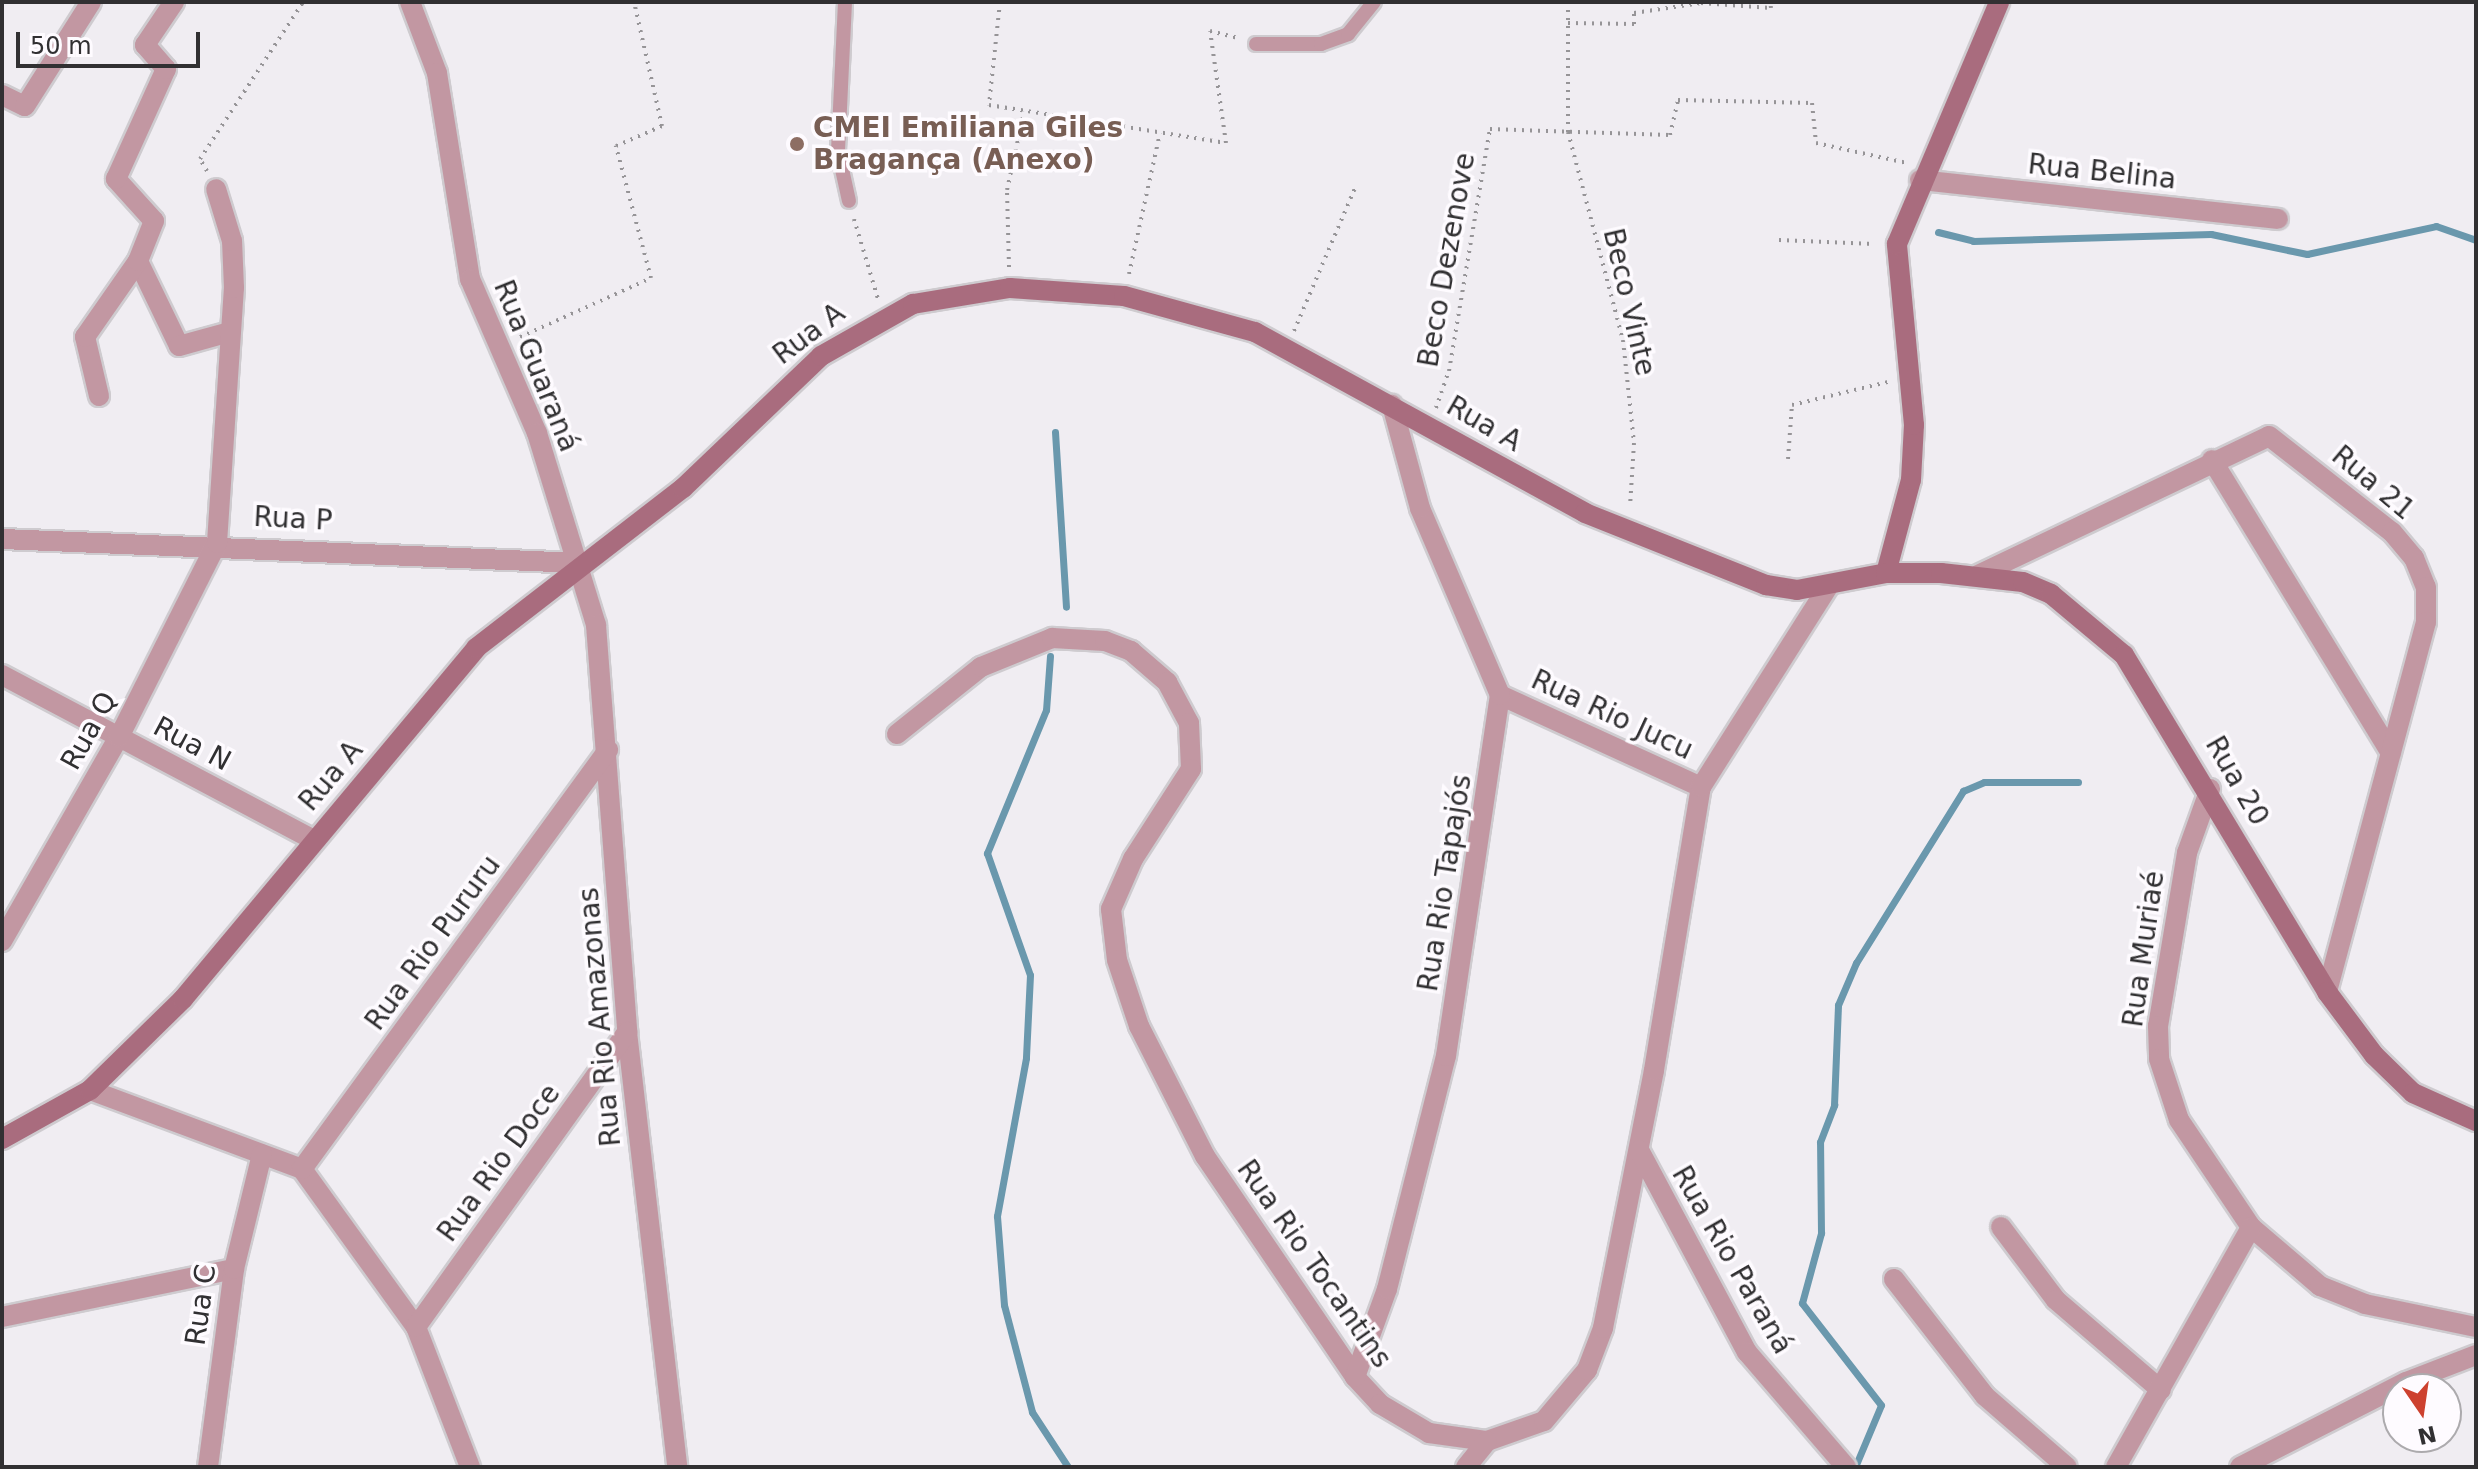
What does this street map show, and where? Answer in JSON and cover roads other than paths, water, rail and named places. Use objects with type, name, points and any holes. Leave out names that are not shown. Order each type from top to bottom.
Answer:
[{"type":"street","points":[[2,95],[25,106],[91,2]]},
{"type":"street","points":[[99,396],[85,337],[138,261],[154,221],[116,179],[166,69],[145,45],[174,2]]},
{"type":"street","name":"Rua Guaraná","points":[[410,2],[437,73],[470,279],[495,348],[537,433],[580,563]]},
{"type":"street","points":[[1886,573],[1911,480],[1910,377],[1897,244],[1923,174],[1999,2]]},
{"type":"street","name":"Rua Belina","points":[[1923,174],[2278,219]]},
{"type":"street","points":[[216,189],[232,241],[230,332],[217,543]]},
{"type":"street","points":[[138,261],[179,346],[230,332]]},
{"type":"street","name":"Rua A","points":[[2,1139],[90,1090],[183,999],[476,648],[580,563],[683,488],[821,356],[883,316],[942,296],[1010,288],[1124,296],[1213,318],[1287,348],[1628,531],[1766,585],[1828,587],[1886,573]]},
{"type":"street","points":[[1392,405],[1420,508],[1500,695]]},
{"type":"street","name":"Rua 21","points":[[1978,575],[2255,438],[2279,440],[2414,558],[2426,587],[2426,622],[2327,992]]},
{"type":"street","points":[[2212,460],[2391,753]]},
{"type":"street","name":"Rua P","points":[[2,539],[217,543],[580,563]]},
{"type":"street","name":"Rua Q","points":[[2,940],[119,737],[217,543]]},
{"type":"street","name":"Rua Rio Amazonas","points":[[580,563],[596,625],[608,750],[627,1032],[677,1467]]},
{"type":"street","name":"Rua 20","points":[[1886,573],[1978,575],[2023,582],[2085,616],[2124,655],[2210,789],[2327,992],[2413,1093],[2476,1121]]},
{"type":"street","name":"Rua Rio Tocantins","points":[[897,734],[981,667],[1052,638],[1105,641],[1131,651],[1167,682],[1189,723],[1191,769],[1114,893],[1117,960],[1139,1026],[1205,1156],[1355,1377],[1417,1428],[1487,1441],[1544,1421],[1587,1370],[1603,1328],[1639,1150],[1701,787],[1828,587]]},
{"type":"street","name":"Rua N","points":[[2,675],[313,840]]},
{"type":"street","name":"Rua Rio Jucu","points":[[1500,695],[1701,787]]},
{"type":"street","name":"Rua Rio Tapajós","points":[[1355,1377],[1387,1289],[1446,1056],[1500,695]]},
{"type":"street","name":"Rua Rio Pururu","points":[[302,1169],[608,750]]},
{"type":"street","name":"Rua Muriaé","points":[[2210,789],[2187,853],[2159,1059],[2179,1120],[2251,1227],[2320,1286],[2365,1304],[2476,1327]]},
{"type":"street","name":"Rua Rio Doce","points":[[416,1327],[627,1032]]},
{"type":"street","points":[[90,1090],[302,1169],[416,1327],[471,1466]]},
{"type":"street","name":"Rua Rio Paraná","points":[[1639,1150],[1747,1352],[1846,1467]]},
{"type":"street","name":"Rua C","points":[[208,1467],[234,1269],[262,1154]]},
{"type":"street","points":[[2001,1227],[2078,1322],[2161,1390]]},
{"type":"street","points":[[2116,1467],[2251,1227]]},
{"type":"street","points":[[2,1317],[234,1269]]},
{"type":"street","points":[[1894,1279],[1985,1396],[2067,1467]]},
{"type":"street","points":[[2240,1467],[2406,1382],[2476,1355]]},
{"type":"street","points":[[1466,1467],[1487,1441]]},
{"type":"lane","points":[[845,2],[838,151],[849,201]]},
{"type":"lane","points":[[1256,44],[1321,44],[1348,34],[1374,2]]},
{"type":"waterway","points":[[1938,232],[1973,241],[2211,234],[2307,254],[2436,226],[2476,240]]},
{"type":"waterway","points":[[1055,432],[1066,607]]},
{"type":"waterway","points":[[1050,656],[1046,710],[987,853],[1030,975],[1026,1058],[997,1216],[1004,1305],[1032,1412],[1068,1467]]},
{"type":"waterway","points":[[1855,1467],[1881,1405],[1802,1303],[1821,1233],[1820,1142],[1834,1105],[1838,1005],[1856,963],[1963,791],[1984,782],[2078,782]]},
{"type":"place","name":"CMEI Emiliana Giles Bragança (Anexo)","points":[[797,144]]}]
